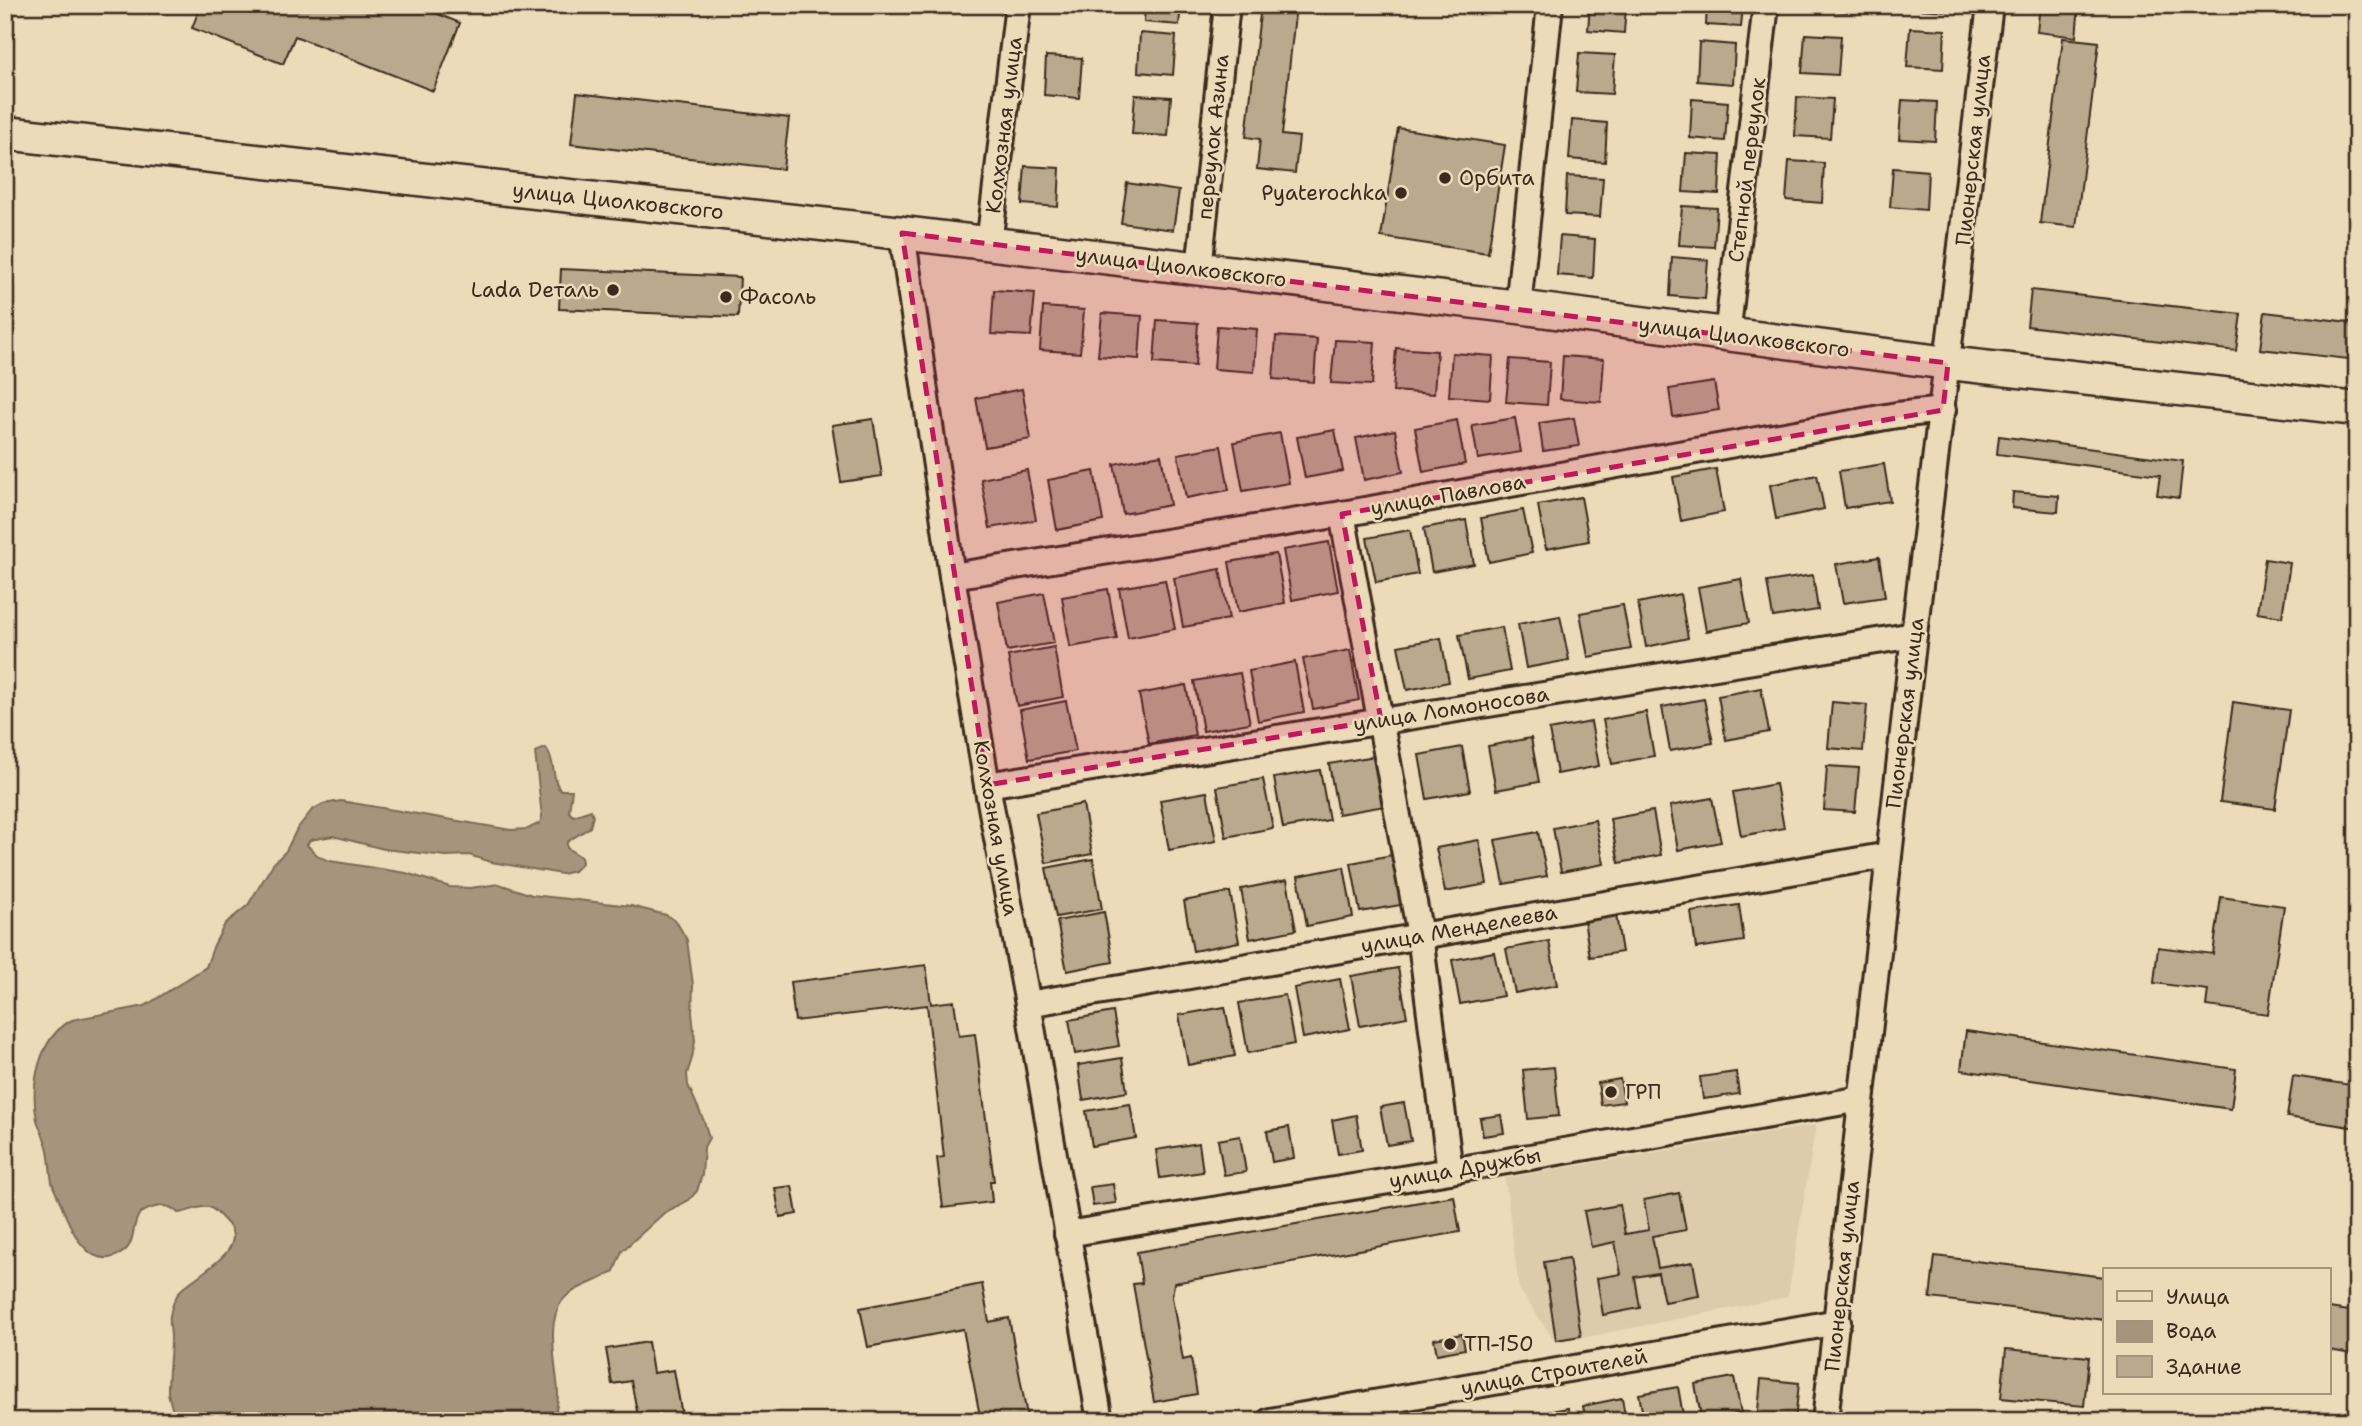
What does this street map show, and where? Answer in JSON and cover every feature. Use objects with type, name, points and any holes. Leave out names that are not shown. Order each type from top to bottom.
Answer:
[{"type":"main road","name":"улица Циолковского","points":[[5,133],[902,233],[1518,307],[1948,363],[2357,409]]},
{"type":"street","name":"Колхозная улица","points":[[989,244],[1018,5]]},
{"type":"street","name":"переулок Азина","points":[[1199,269],[1227,5]]},
{"type":"street","points":[[1518,307],[1550,5]]},
{"type":"street","name":"Степной переулок","points":[[1727,335],[1766,5]]},
{"type":"street","name":"Пионерская улица","points":[[1825,1421],[1914,635],[1990,5]]},
{"type":"street","name":"Колхозная улица","points":[[902,233],[952,576],[1100,1421]]},
{"type":"street","name":"улица Павлова","points":[[952,576],[1342,514],[1897,415],[1942,411]]},
{"type":"street","points":[[1342,514],[1420,935],[1450,1171]]},
{"type":"street","name":"улица Ломоносова","points":[[987,785],[1914,635]]},
{"type":"street","name":"улица Менделеева","points":[[1028,1004],[1889,855]]},
{"type":"street","name":"улица Дружбы","points":[[1068,1234],[1861,1099]]},
{"type":"street","name":"улица Строителей","points":[[1270,1421],[1838,1322]]},
{"type":"highlighted area","points":[[902,233],[1948,363],[1943,410],[1342,514],[1381,720],[987,785]]},
{"type":"shaded area","points":[[1816,1125],[1788,1297],[1556,1343],[1519,1289],[1505,1178]]},
{"type":"water","points":[[546,748],[560,790],[572,790],[569,812],[573,816],[591,810],[593,816],[590,827],[567,842],[567,848],[581,857],[582,863],[574,871],[562,874],[491,862],[469,855],[446,856],[384,849],[333,836],[310,840],[307,845],[319,857],[330,861],[406,873],[450,887],[470,888],[499,884],[532,895],[631,906],[666,915],[676,921],[687,940],[693,985],[695,1041],[687,1074],[688,1085],[709,1138],[704,1147],[702,1175],[697,1191],[689,1200],[664,1213],[622,1251],[614,1271],[569,1294],[561,1303],[553,1327],[558,1393],[554,1421],[171,1421],[173,1413],[168,1390],[172,1306],[180,1291],[227,1251],[232,1242],[232,1231],[209,1207],[178,1213],[169,1207],[159,1206],[140,1213],[129,1246],[120,1254],[108,1258],[97,1257],[87,1251],[72,1230],[53,1186],[48,1150],[37,1120],[36,1078],[39,1064],[51,1038],[72,1020],[145,1006],[206,967],[225,924],[248,905],[273,864],[286,851],[297,829],[312,810],[323,804],[341,801],[511,830],[528,829],[540,823],[542,817],[535,752]]},
{"type":"building","points":[[201,5],[416,5],[460,23],[433,91],[295,36],[283,64],[192,28]]},
{"type":"building","points":[[1145,5],[1181,5],[1179,25],[1144,22]]},
{"type":"building","points":[[1261,5],[1296,5],[1282,135],[1299,137],[1295,173],[1257,169],[1260,139],[1246,137]]},
{"type":"building","points":[[1590,5],[1626,5],[1624,33],[1588,30]]},
{"type":"building","points":[[1707,5],[1743,5],[1741,27],[1706,25]]},
{"type":"building","points":[[1812,5],[1847,5],[1847,12],[1811,10]]},
{"type":"building","points":[[1916,5],[1952,5],[1951,11],[1915,9]]},
{"type":"building","points":[[2040,5],[2079,5],[2076,37],[2037,32]]},
{"type":"building","points":[[1910,28],[1945,30],[1943,69],[1907,67]]},
{"type":"building","points":[[1140,33],[1176,36],[1173,75],[1138,72]]},
{"type":"building","points":[[1805,34],[1841,36],[1838,75],[1802,73]]},
{"type":"building","points":[[2063,38],[2099,42],[2076,227],[2040,223]]},
{"type":"building","points":[[1699,42],[1735,45],[1733,84],[1697,81]]},
{"type":"building","points":[[1579,53],[1615,55],[1612,94],[1576,92]]},
{"type":"building","points":[[1046,56],[1082,58],[1079,98],[1044,95]]},
{"type":"building","points":[[577,93],[789,118],[783,169],[571,144]]},
{"type":"building","points":[[1135,95],[1171,97],[1168,136],[1132,134]]},
{"type":"building","points":[[1797,97],[1833,99],[1830,138],[1795,136]]},
{"type":"building","points":[[1692,99],[1728,102],[1725,141],[1690,138]]},
{"type":"building","points":[[1902,100],[1937,102],[1935,141],[1899,139]]},
{"type":"building","points":[[1572,120],[1607,123],[1605,162],[1569,159]]},
{"type":"building","name":"Орбита","points":[[1398,128],[1505,145],[1488,253],[1381,237]]},
{"type":"building","points":[[1686,153],[1721,155],[1719,194],[1683,192]]},
{"type":"building","points":[[1789,161],[1824,163],[1822,203],[1786,200]]},
{"type":"building","points":[[1025,166],[1060,168],[1058,207],[1022,204]]},
{"type":"building","points":[[1893,168],[1928,171],[1926,210],[1890,207]]},
{"type":"building","points":[[1567,176],[1603,178],[1600,217],[1565,215]]},
{"type":"building","points":[[1127,183],[1179,191],[1173,230],[1121,223]]},
{"type":"building","points":[[1682,206],[1717,208],[1714,247],[1679,245]]},
{"type":"building","points":[[1560,236],[1595,239],[1593,278],[1557,275]]},
{"type":"building","points":[[1672,257],[1708,260],[1705,299],[1670,296]]},
{"type":"building","points":[[561,269],[740,277],[738,317],[559,309]]},
{"type":"building","points":[[994,290],[1035,293],[1031,336],[991,334]]},
{"type":"building","points":[[2031,290],[2241,314],[2236,351],[2027,326]]},
{"type":"building","points":[[1043,307],[1084,310],[1080,353],[1040,350]]},
{"type":"building","points":[[2265,312],[2357,323],[2357,360],[2260,349]]},
{"type":"building","points":[[1102,313],[1142,316],[1139,359],[1098,356]]},
{"type":"building","points":[[1157,320],[1198,323],[1195,366],[1154,363]]},
{"type":"building","points":[[1217,326],[1257,329],[1254,372],[1214,369]]},
{"type":"building","points":[[1276,336],[1317,339],[1314,382],[1273,379]]},
{"type":"building","points":[[1335,340],[1375,342],[1372,385],[1331,383]]},
{"type":"building","points":[[1396,348],[1437,351],[1434,394],[1393,391]]},
{"type":"building","points":[[1452,353],[1493,356],[1490,399],[1449,396]]},
{"type":"building","points":[[1563,356],[1604,359],[1601,402],[1560,399]]},
{"type":"building","points":[[1510,359],[1550,362],[1547,405],[1506,402]]},
{"type":"building","points":[[1714,382],[1719,410],[1673,417],[1669,389]]},
{"type":"building","points":[[1022,389],[1031,439],[985,447],[976,398]]},
{"type":"building","points":[[1515,418],[1521,452],[1478,459],[1472,425]]},
{"type":"building","points":[[1574,418],[1579,446],[1543,451],[1539,423]]},
{"type":"building","points":[[873,419],[882,476],[841,482],[832,425]]},
{"type":"building","points":[[1457,420],[1465,464],[1423,472],[1415,428]]},
{"type":"building","points":[[1335,430],[1343,471],[1305,478],[1297,437]]},
{"type":"building","points":[[1395,430],[1403,472],[1364,480],[1356,438]]},
{"type":"building","points":[[1280,433],[1289,483],[1243,491],[1234,442]]},
{"type":"building","points":[[1999,436],[2183,461],[2179,498],[2157,495],[2160,475],[1997,454]]},
{"type":"building","points":[[1221,446],[1229,490],[1186,498],[1178,454]]},
{"type":"building","points":[[1161,455],[1170,505],[1123,514],[1114,464]]},
{"type":"building","points":[[1884,464],[1890,501],[1845,508],[1839,471]]},
{"type":"building","points":[[1716,469],[1724,512],[1681,521],[1673,477]]},
{"type":"building","points":[[1027,470],[1036,520],[990,528],[981,479]]},
{"type":"building","points":[[1094,471],[1103,521],[1057,530],[1048,480]]},
{"type":"building","points":[[1817,475],[1824,509],[1776,519],[1770,485]]},
{"type":"building","points":[[2013,492],[2059,496],[2058,512],[2012,508]]},
{"type":"building","points":[[1581,497],[1589,541],[1546,549],[1538,505]]},
{"type":"building","points":[[1523,510],[1532,553],[1489,562],[1481,518]]},
{"type":"building","points":[[1466,520],[1474,564],[1432,572],[1424,528]]},
{"type":"building","points":[[1410,530],[1418,574],[1376,582],[1367,538]]},
{"type":"building","points":[[1329,542],[1338,591],[1292,600],[1283,550]]},
{"type":"building","points":[[1276,554],[1285,603],[1238,612],[1229,562]]},
{"type":"building","points":[[1879,557],[1885,597],[1843,603],[1836,564]]},
{"type":"building","points":[[2265,559],[2290,563],[2282,617],[2257,613]]},
{"type":"building","points":[[1220,569],[1229,619],[1183,627],[1174,578]]},
{"type":"building","points":[[1813,575],[1818,610],[1773,617],[1767,582]]},
{"type":"building","points":[[1741,579],[1749,623],[1706,631],[1698,587]]},
{"type":"building","points":[[1165,580],[1175,629],[1128,638],[1119,588]]},
{"type":"building","points":[[1108,589],[1117,639],[1070,647],[1062,597]]},
{"type":"building","points":[[1044,593],[1054,643],[1007,651],[998,602]]},
{"type":"building","points":[[1680,594],[1688,638],[1646,647],[1638,603]]},
{"type":"building","points":[[1623,605],[1631,649],[1588,657],[1580,613]]},
{"type":"building","points":[[1560,616],[1569,660],[1526,668],[1518,624]]},
{"type":"building","points":[[1502,627],[1510,671],[1468,679],[1459,635]]},
{"type":"building","points":[[1441,638],[1449,682],[1407,690],[1398,646]]},
{"type":"building","points":[[1054,647],[1063,697],[1017,706],[1008,656]]},
{"type":"building","points":[[1350,650],[1359,700],[1313,709],[1303,659]]},
{"type":"building","points":[[1295,662],[1304,712],[1258,721],[1249,671]]},
{"type":"building","points":[[1240,673],[1250,723],[1203,731],[1194,681]]},
{"type":"building","points":[[1186,685],[1195,735],[1149,744],[1139,694]]},
{"type":"building","points":[[1761,688],[1769,732],[1726,740],[1718,696]]},
{"type":"building","points":[[1704,699],[1713,743],[1670,751],[1662,707]]},
{"type":"building","points":[[1066,701],[1076,751],[1029,759],[1020,710]]},
{"type":"building","points":[[1832,702],[1867,705],[1863,751],[1828,748]]},
{"type":"building","points":[[2233,702],[2289,710],[2275,809],[2220,802]]},
{"type":"building","points":[[1646,712],[1654,756],[1612,764],[1603,720]]},
{"type":"building","points":[[1591,722],[1599,766],[1557,774],[1549,730]]},
{"type":"building","points":[[1531,738],[1539,782],[1496,790],[1488,746]]},
{"type":"building","points":[[1462,747],[1470,791],[1427,799],[1419,755]]},
{"type":"building","points":[[1375,756],[1385,806],[1338,814],[1329,764]]},
{"type":"building","points":[[1827,766],[1859,768],[1855,812],[1824,810]]},
{"type":"building","points":[[1320,770],[1329,820],[1283,828],[1274,778]]},
{"type":"building","points":[[1263,779],[1273,828],[1226,837],[1217,787]]},
{"type":"building","points":[[1776,784],[1784,828],[1741,836],[1733,792]]},
{"type":"building","points":[[1207,792],[1216,841],[1169,850],[1160,800]]},
{"type":"building","points":[[1712,798],[1721,842],[1678,850],[1670,806]]},
{"type":"building","points":[[1083,804],[1092,854],[1046,863],[1036,813]]},
{"type":"building","points":[[1653,811],[1661,855],[1619,863],[1610,819]]},
{"type":"building","points":[[1595,820],[1604,864],[1561,872],[1553,828]]},
{"type":"building","points":[[1538,832],[1547,876],[1504,884],[1495,840]]},
{"type":"building","points":[[1479,840],[1487,884],[1445,892],[1436,848]]},
{"type":"building","points":[[1397,854],[1406,904],[1360,912],[1351,863]]},
{"type":"building","points":[[1093,859],[1102,909],[1056,917],[1046,868]]},
{"type":"building","points":[[1344,867],[1353,917],[1307,926],[1298,876]]},
{"type":"building","points":[[1287,880],[1296,930],[1250,939],[1241,889]]},
{"type":"building","points":[[1230,892],[1239,942],[1193,951],[1184,901]]},
{"type":"building","points":[[2221,897],[2284,906],[2268,1014],[2206,1006],[2208,990],[2154,983],[2158,947],[2213,954]]},
{"type":"building","points":[[1739,905],[1744,941],[1696,948],[1691,912]]},
{"type":"building","points":[[1104,912],[1113,962],[1067,971],[1057,921]]},
{"type":"building","points":[[1616,915],[1622,952],[1590,957],[1584,920]]},
{"type":"building","points":[[1549,941],[1557,985],[1515,993],[1506,949]]},
{"type":"building","points":[[1494,952],[1503,996],[1460,1004],[1452,960]]},
{"type":"building","points":[[926,965],[931,1004],[954,1001],[959,1036],[975,1034],[994,1181],[990,1181],[992,1202],[943,1208],[937,1158],[944,1157],[927,1005],[795,1021],[790,982]]},
{"type":"building","points":[[1398,968],[1407,1017],[1360,1026],[1351,976]]},
{"type":"building","points":[[1340,979],[1350,1029],[1303,1038],[1294,988]]},
{"type":"building","points":[[1285,995],[1294,1044],[1248,1053],[1239,1003]]},
{"type":"building","points":[[1225,1007],[1235,1056],[1188,1065],[1179,1015]]},
{"type":"building","points":[[1113,1012],[1119,1046],[1075,1054],[1069,1020]]},
{"type":"building","points":[[1966,1031],[2236,1069],[2231,1109],[1961,1070]]},
{"type":"building","points":[[1122,1058],[1127,1092],[1083,1100],[1078,1065]]},
{"type":"building","points":[[1554,1067],[1559,1116],[1528,1119],[1523,1070]]},
{"type":"building","points":[[1736,1072],[1739,1094],[1703,1099],[1700,1077]]},
{"type":"building","points":[[2293,1076],[2357,1086],[2357,1128],[2287,1117]]},
{"type":"building","name":"ГРП","points":[[1620,1079],[1624,1102],[1601,1105],[1598,1083]]},
{"type":"building","points":[[1404,1103],[1411,1141],[1387,1145],[1380,1107]]},
{"type":"building","points":[[1130,1104],[1136,1138],[1092,1146],[1086,1111]]},
{"type":"building","points":[[1356,1115],[1362,1150],[1338,1154],[1332,1120]]},
{"type":"building","points":[[1501,1115],[1504,1133],[1483,1136],[1480,1118]]},
{"type":"building","points":[[1289,1127],[1294,1158],[1272,1162],[1267,1131]]},
{"type":"building","points":[[1240,1136],[1246,1172],[1224,1175],[1218,1140]]},
{"type":"building","points":[[1199,1143],[1203,1172],[1160,1178],[1156,1150]]},
{"type":"building","points":[[1113,1184],[1116,1203],[1093,1206],[1090,1187]]},
{"type":"building","points":[[792,1186],[797,1214],[780,1217],[775,1188]]},
{"type":"building","points":[[1679,1193],[1686,1230],[1652,1236],[1658,1268],[1693,1262],[1699,1296],[1664,1302],[1658,1273],[1635,1277],[1640,1308],[1603,1315],[1597,1278],[1621,1274],[1615,1242],[1591,1247],[1584,1211],[1620,1205],[1625,1234],[1649,1230],[1644,1200]]},
{"type":"building","points":[[1454,1196],[1460,1232],[1174,1283],[1172,1297],[1183,1360],[1191,1358],[1197,1394],[1154,1402],[1133,1284],[1142,1283],[1137,1252]]},
{"type":"building","points":[[1935,1256],[2103,1277],[2103,1320],[1930,1298]]},
{"type":"building","points":[[1569,1258],[1581,1336],[1556,1340],[1544,1262]]},
{"type":"building","points":[[982,1284],[989,1322],[1009,1318],[1028,1421],[981,1421],[963,1329],[868,1347],[860,1308]]},
{"type":"building","points":[[2330,1308],[2357,1312],[2357,1355],[2330,1350]]},
{"type":"building","name":"ТП-150","points":[[1462,1334],[1465,1349],[1437,1354],[1434,1339]]},
{"type":"building","points":[[648,1342],[653,1373],[674,1370],[683,1421],[639,1421],[631,1381],[612,1384],[606,1349]]},
{"type":"building","points":[[2006,1349],[2089,1357],[2084,1406],[2001,1398]]},
{"type":"building","points":[[1734,1377],[1741,1413],[1702,1421],[1695,1384]]},
{"type":"building","points":[[1761,1379],[1799,1383],[1795,1421],[1757,1421]]},
{"type":"building","points":[[1678,1387],[1684,1421],[1644,1421],[1639,1394]]},
{"type":"building","points":[[1622,1398],[1626,1421],[1586,1421],[1583,1406]]},
{"type":"building","points":[[1568,1408],[1570,1421],[1530,1421],[1529,1415]]},
{"type":"place","name":"Орбита","points":[[1445,178]]},
{"type":"place","name":"Pyaterochka","points":[[1401,193]]},
{"type":"place","name":"Lada Dеталь","points":[[613,290]]},
{"type":"place","name":"Фасоль","points":[[726,297]]},
{"type":"place","name":"ГРП","points":[[1611,1092]]},
{"type":"place","name":"ТП-150","points":[[1450,1344]]}]
